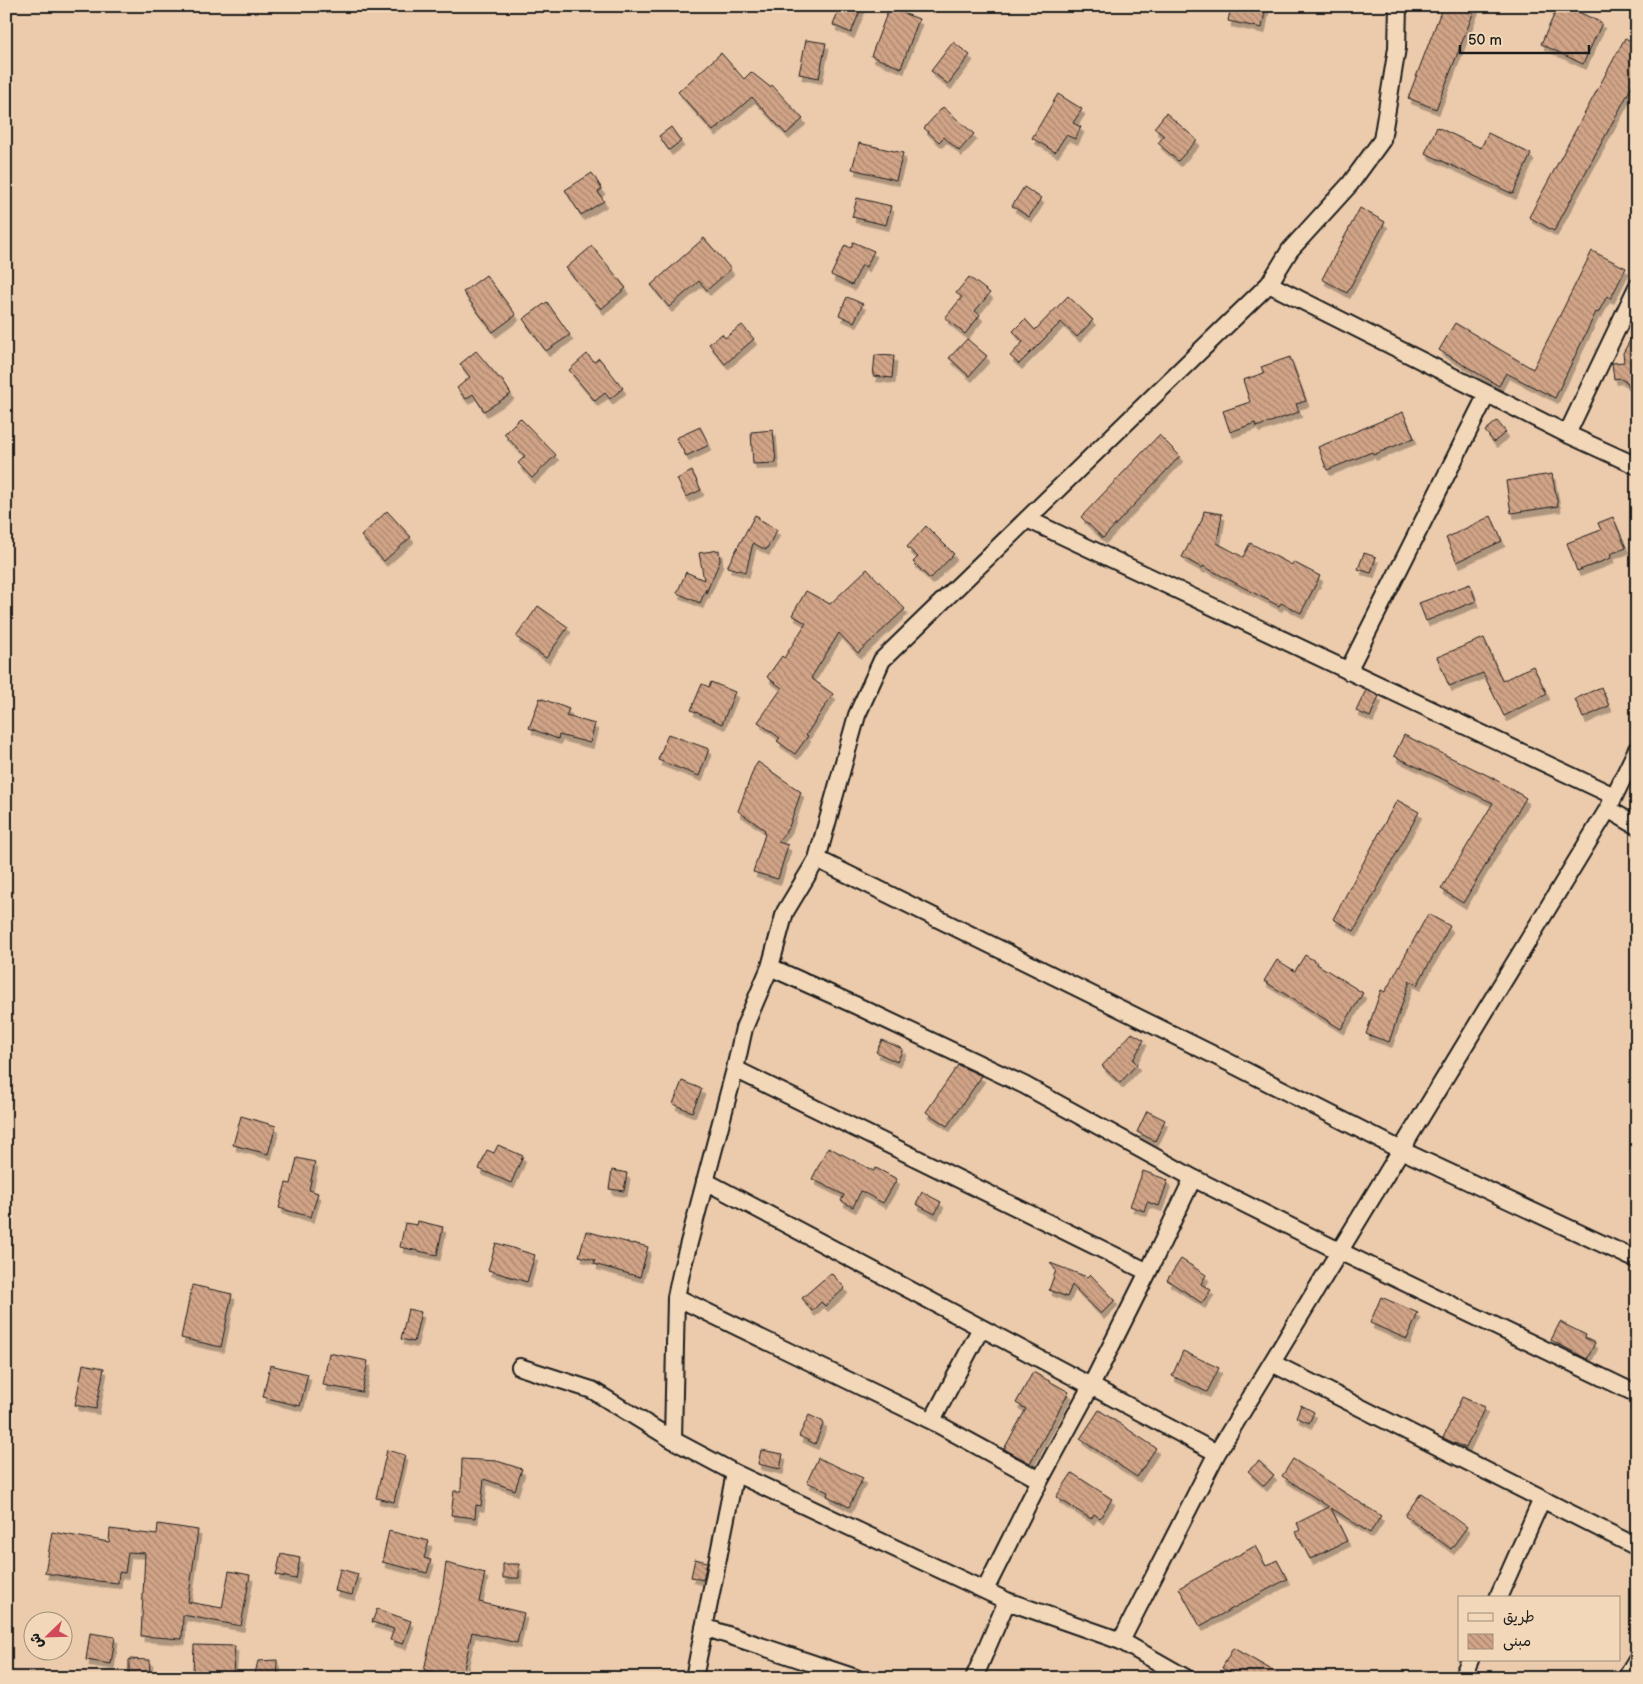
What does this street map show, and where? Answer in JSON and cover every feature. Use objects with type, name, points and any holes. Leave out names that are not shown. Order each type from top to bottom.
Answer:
[{"type":"street","points":[[673,1440],[676,1298],[705,1181],[736,1069],[744,1028],[770,967],[784,912],[817,859],[857,716],[882,660],[1269,284],[1290,250],[1350,184],[1382,140],[1397,48],[1398,6]]},
{"type":"street","points":[[1269,284],[1567,434],[1637,466]]},
{"type":"street","points":[[1567,434],[1637,287]]},
{"type":"street","points":[[1348,671],[1487,394]]},
{"type":"street","points":[[1027,518],[1348,671],[1611,803],[1637,826]]},
{"type":"street","points":[[1121,1641],[1217,1453],[1611,803],[1637,749]]},
{"type":"street","points":[[817,859],[1228,1062],[1401,1150],[1637,1260]]},
{"type":"street","points":[[770,967],[1024,1085],[1193,1178],[1339,1251],[1637,1394]]},
{"type":"street","points":[[736,1069],[1148,1272]]},
{"type":"street","points":[[986,1590],[1040,1480],[1091,1386],[1193,1178]]},
{"type":"street","points":[[705,1181],[1217,1453]]},
{"type":"street","points":[[676,1298],[932,1421],[1040,1480]]},
{"type":"street","points":[[932,1421],[981,1328]]},
{"type":"street","points":[[1272,1363],[1637,1547]]},
{"type":"street","points":[[520,1368],[592,1390],[673,1440],[735,1473],[1006,1601],[1121,1641],[1186,1678]]},
{"type":"street","points":[[694,1678],[735,1473]]},
{"type":"street","points":[[1499,1596],[1542,1500]]},
{"type":"street","points":[[974,1678],[1006,1601]]},
{"type":"street","points":[[704,1627],[856,1678]]},
{"type":"street","points":[[1626,1678],[1637,1660]]},
{"type":"street","points":[[1462,1678],[1469,1662]]},
{"type":"building","points":[[840,6],[862,6],[851,33],[833,25]]},
{"type":"building","points":[[1231,6],[1266,6],[1262,28],[1228,21]]},
{"type":"building","points":[[1443,6],[1476,6],[1436,109],[1408,98]]},
{"type":"building","points":[[1558,6],[1566,6],[1602,23],[1583,64],[1541,44]]},
{"type":"building","points":[[889,8],[919,19],[901,68],[871,56]]},
{"type":"building","points":[[1625,38],[1637,44],[1637,77],[1554,231],[1529,217]]},
{"type":"building","points":[[806,40],[826,43],[819,78],[799,74]]},
{"type":"building","points":[[953,42],[970,55],[948,84],[931,71]]},
{"type":"building","points":[[721,53],[744,79],[751,72],[770,87],[772,85],[803,119],[786,134],[752,97],[713,131],[678,92]]},
{"type":"building","points":[[1058,94],[1082,109],[1073,123],[1081,127],[1075,139],[1066,135],[1055,152],[1032,138]]},
{"type":"building","points":[[943,107],[974,134],[959,151],[944,137],[939,142],[924,128]]},
{"type":"building","points":[[1166,113],[1197,140],[1178,161],[1158,143],[1164,136],[1154,128]]},
{"type":"building","points":[[671,127],[681,141],[669,150],[659,136]]},
{"type":"building","points":[[1437,127],[1481,148],[1488,133],[1531,154],[1513,194],[1425,153]]},
{"type":"building","points":[[859,143],[903,153],[896,180],[852,169]]},
{"type":"building","points":[[592,173],[602,189],[598,192],[604,201],[581,215],[565,190]]},
{"type":"building","points":[[1024,187],[1041,198],[1029,217],[1012,206]]},
{"type":"building","points":[[857,198],[891,206],[886,225],[852,217]]},
{"type":"building","points":[[1360,208],[1385,222],[1347,293],[1322,279]]},
{"type":"building","points":[[704,238],[731,269],[707,290],[699,281],[669,307],[651,285]]},
{"type":"building","points":[[853,242],[874,251],[866,267],[862,265],[852,285],[831,275],[845,245],[851,248]]},
{"type":"building","points":[[592,246],[626,288],[601,309],[566,268]]},
{"type":"building","points":[[1592,251],[1626,268],[1611,298],[1607,296],[1598,313],[1596,312],[1555,398],[1506,373],[1499,386],[1439,350],[1455,323],[1533,369]]},
{"type":"building","points":[[486,275],[516,315],[493,332],[463,292]]},
{"type":"building","points":[[969,277],[990,293],[975,311],[980,315],[965,334],[945,318],[962,297],[956,293]]},
{"type":"building","points":[[1068,296],[1093,320],[1077,337],[1061,322],[1019,364],[1010,356],[1023,342],[1013,331],[1025,319],[1035,330]]},
{"type":"building","points":[[847,297],[863,304],[854,322],[839,315]]},
{"type":"building","points":[[547,302],[570,335],[546,351],[523,319]]},
{"type":"building","points":[[742,325],[754,339],[725,364],[709,344],[722,334],[725,338]]},
{"type":"building","points":[[1637,328],[1637,390],[1629,390],[1628,383],[1619,378],[1614,379],[1612,363],[1624,362],[1623,353]]},
{"type":"building","points":[[967,339],[987,356],[969,376],[949,358]]},
{"type":"building","points":[[476,351],[501,378],[511,394],[484,411],[473,394],[466,399],[457,388],[470,377],[460,364]]},
{"type":"building","points":[[587,354],[594,362],[599,358],[623,388],[610,399],[605,393],[595,401],[569,370]]},
{"type":"building","points":[[875,355],[894,356],[892,378],[873,376]]},
{"type":"building","points":[[1290,357],[1306,401],[1296,404],[1299,412],[1256,427],[1255,423],[1230,432],[1223,411],[1250,402],[1243,380],[1264,373],[1261,367]]},
{"type":"building","points":[[1403,412],[1414,438],[1373,455],[1372,452],[1327,470],[1318,447]]},
{"type":"building","points":[[520,418],[556,455],[532,478],[518,463],[525,456],[504,434]]},
{"type":"building","points":[[1497,421],[1506,432],[1494,442],[1485,431]]},
{"type":"building","points":[[700,427],[709,445],[686,456],[676,438]]},
{"type":"building","points":[[773,430],[776,463],[753,464],[751,432]]},
{"type":"building","points":[[1159,435],[1180,456],[1103,538],[1081,517]]},
{"type":"building","points":[[692,471],[701,490],[686,497],[677,479]]},
{"type":"building","points":[[1552,474],[1558,506],[1511,513],[1506,481]]},
{"type":"building","points":[[387,511],[411,537],[384,561],[361,536]]},
{"type":"building","points":[[1204,511],[1222,514],[1217,543],[1243,557],[1250,543],[1292,565],[1293,562],[1320,576],[1301,613],[1281,603],[1279,606],[1182,557],[1202,520]]},
{"type":"building","points":[[755,515],[759,517],[759,520],[777,530],[766,550],[753,543],[746,572],[727,567]]},
{"type":"building","points":[[1491,516],[1502,541],[1457,562],[1446,538]]},
{"type":"building","points":[[1613,517],[1626,548],[1610,554],[1611,558],[1577,571],[1567,543],[1601,530],[1598,523]]},
{"type":"building","points":[[926,526],[954,554],[930,579],[913,562],[918,557],[907,547]]},
{"type":"building","points":[[719,550],[720,561],[700,603],[677,593],[686,572],[704,580],[699,553]]},
{"type":"building","points":[[1364,553],[1376,557],[1371,573],[1358,569]]},
{"type":"building","points":[[867,569],[905,609],[858,653],[839,633],[811,678],[833,694],[795,754],[777,741],[780,738],[758,722],[782,688],[767,677],[782,656],[784,658],[806,623],[792,615],[806,591],[830,604]]},
{"type":"building","points":[[1470,584],[1476,601],[1426,621],[1419,603]]},
{"type":"building","points":[[538,606],[568,627],[546,658],[516,637]]},
{"type":"building","points":[[1484,638],[1502,681],[1533,666],[1547,694],[1504,716],[1483,673],[1449,686],[1437,657]]},
{"type":"building","points":[[711,682],[735,692],[722,724],[691,710],[702,684],[709,687]]},
{"type":"building","points":[[1601,687],[1609,706],[1583,718],[1575,699]]},
{"type":"building","points":[[1366,690],[1379,696],[1370,717],[1356,711]]},
{"type":"building","points":[[540,698],[569,709],[566,716],[595,724],[590,743],[559,735],[558,739],[529,728]]},
{"type":"building","points":[[668,734],[709,749],[699,776],[658,760]]},
{"type":"building","points":[[1404,735],[1491,777],[1526,798],[1463,903],[1441,889],[1493,803],[1394,756]]},
{"type":"building","points":[[758,762],[801,792],[789,827],[778,842],[788,845],[778,879],[753,872],[765,830],[738,811]]},
{"type":"building","points":[[1397,800],[1419,812],[1354,931],[1333,919]]},
{"type":"building","points":[[1428,914],[1450,926],[1417,985],[1410,981],[1389,1042],[1366,1034],[1381,990],[1385,992]]},
{"type":"building","points":[[1305,955],[1363,993],[1341,1029],[1264,981],[1277,960],[1295,971]]},
{"type":"building","points":[[1132,1033],[1144,1040],[1133,1060],[1137,1064],[1120,1083],[1102,1066]]},
{"type":"building","points":[[882,1040],[903,1049],[897,1062],[876,1052]]},
{"type":"building","points":[[958,1065],[982,1076],[947,1126],[926,1112]]},
{"type":"building","points":[[682,1081],[702,1089],[692,1112],[673,1104]]},
{"type":"building","points":[[1147,1111],[1165,1120],[1155,1141],[1137,1132]]},
{"type":"building","points":[[241,1116],[276,1126],[268,1154],[233,1145]]},
{"type":"building","points":[[498,1145],[523,1156],[511,1183],[479,1169],[487,1150],[494,1153]]},
{"type":"building","points":[[828,1147],[874,1171],[876,1168],[897,1179],[883,1203],[861,1191],[853,1207],[841,1201],[844,1195],[812,1179]]},
{"type":"building","points":[[297,1158],[315,1162],[309,1190],[318,1193],[311,1217],[279,1208],[286,1183],[291,1184]]},
{"type":"building","points":[[612,1170],[627,1173],[624,1191],[609,1189]]},
{"type":"building","points":[[1143,1171],[1168,1180],[1159,1206],[1147,1202],[1144,1211],[1130,1206]]},
{"type":"building","points":[[922,1192],[941,1202],[935,1214],[916,1204]]},
{"type":"building","points":[[418,1221],[443,1227],[437,1255],[400,1247],[405,1223],[417,1225]]},
{"type":"building","points":[[586,1231],[648,1247],[640,1277],[594,1264],[595,1260],[579,1256]]},
{"type":"building","points":[[496,1243],[535,1255],[527,1282],[488,1270]]},
{"type":"building","points":[[1181,1259],[1206,1275],[1201,1284],[1211,1290],[1202,1303],[1167,1280]]},
{"type":"building","points":[[1050,1263],[1087,1277],[1090,1274],[1115,1300],[1101,1314],[1072,1285],[1067,1297],[1049,1290],[1056,1270]]},
{"type":"building","points":[[831,1273],[845,1288],[825,1306],[821,1302],[812,1311],[802,1298]]},
{"type":"building","points":[[192,1285],[232,1294],[221,1347],[181,1338]]},
{"type":"building","points":[[1381,1297],[1418,1313],[1407,1339],[1370,1323]]},
{"type":"building","points":[[408,1309],[421,1312],[414,1342],[401,1339]]},
{"type":"building","points":[[1560,1322],[1586,1335],[1585,1338],[1595,1343],[1587,1359],[1551,1340]]},
{"type":"building","points":[[1183,1351],[1219,1368],[1207,1392],[1172,1376]]},
{"type":"building","points":[[329,1353],[368,1361],[362,1392],[323,1385]]},
{"type":"building","points":[[83,1364],[104,1368],[96,1409],[75,1405]]},
{"type":"building","points":[[270,1365],[308,1374],[300,1406],[263,1397]]},
{"type":"building","points":[[1033,1372],[1069,1392],[1030,1463],[1004,1449],[1026,1409],[1016,1403]]},
{"type":"building","points":[[1462,1397],[1485,1407],[1466,1448],[1443,1438]]},
{"type":"building","points":[[1301,1405],[1314,1412],[1309,1423],[1296,1417]]},
{"type":"building","points":[[1099,1410],[1156,1448],[1137,1477],[1080,1439]]},
{"type":"building","points":[[809,1415],[824,1422],[815,1444],[799,1436]]},
{"type":"building","points":[[387,1450],[405,1455],[394,1502],[376,1498]]},
{"type":"building","points":[[761,1450],[783,1454],[780,1469],[758,1464]]},
{"type":"building","points":[[818,1458],[863,1478],[849,1507],[827,1496],[828,1492],[807,1482]]},
{"type":"building","points":[[462,1459],[497,1461],[522,1469],[515,1490],[484,1479],[481,1506],[476,1505],[475,1518],[451,1515],[454,1491],[461,1491]]},
{"type":"building","points":[[1293,1459],[1381,1516],[1370,1533],[1331,1508],[1347,1541],[1310,1559],[1296,1532],[1300,1530],[1297,1523],[1329,1507],[1282,1476]]},
{"type":"building","points":[[1259,1461],[1274,1475],[1264,1486],[1248,1471]]},
{"type":"building","points":[[1072,1473],[1112,1499],[1100,1518],[1094,1514],[1091,1519],[1056,1497]]},
{"type":"building","points":[[1421,1493],[1467,1527],[1451,1549],[1405,1515]]},
{"type":"building","points":[[158,1524],[198,1530],[188,1602],[222,1608],[229,1571],[250,1575],[241,1626],[183,1615],[182,1639],[141,1636],[145,1553],[128,1552],[125,1573],[119,1572],[118,1583],[45,1573],[52,1532],[109,1542],[110,1529],[157,1535]]},
{"type":"building","points":[[389,1531],[429,1541],[424,1558],[431,1560],[427,1573],[382,1562]]},
{"type":"building","points":[[1255,1546],[1266,1566],[1277,1560],[1287,1579],[1200,1626],[1179,1588]]},
{"type":"building","points":[[281,1554],[300,1558],[296,1579],[276,1575]]},
{"type":"building","points":[[695,1559],[707,1562],[703,1580],[691,1577]]},
{"type":"building","points":[[446,1563],[485,1573],[479,1602],[524,1613],[517,1643],[472,1632],[462,1678],[424,1670]]},
{"type":"building","points":[[503,1564],[519,1564],[519,1578],[503,1578]]},
{"type":"building","points":[[340,1569],[358,1574],[352,1595],[335,1591]]},
{"type":"building","points":[[377,1609],[411,1621],[403,1644],[390,1640],[394,1629],[372,1622]]},
{"type":"building","points":[[90,1633],[115,1637],[111,1664],[86,1660]]},
{"type":"building","points":[[194,1645],[235,1646],[233,1673],[193,1672]]},
{"type":"building","points":[[1233,1648],[1286,1678],[1240,1678],[1222,1668]]},
{"type":"building","points":[[129,1659],[150,1660],[149,1675],[129,1674]]},
{"type":"building","points":[[277,1660],[278,1675],[270,1675],[270,1678],[254,1678],[258,1661]]}]
